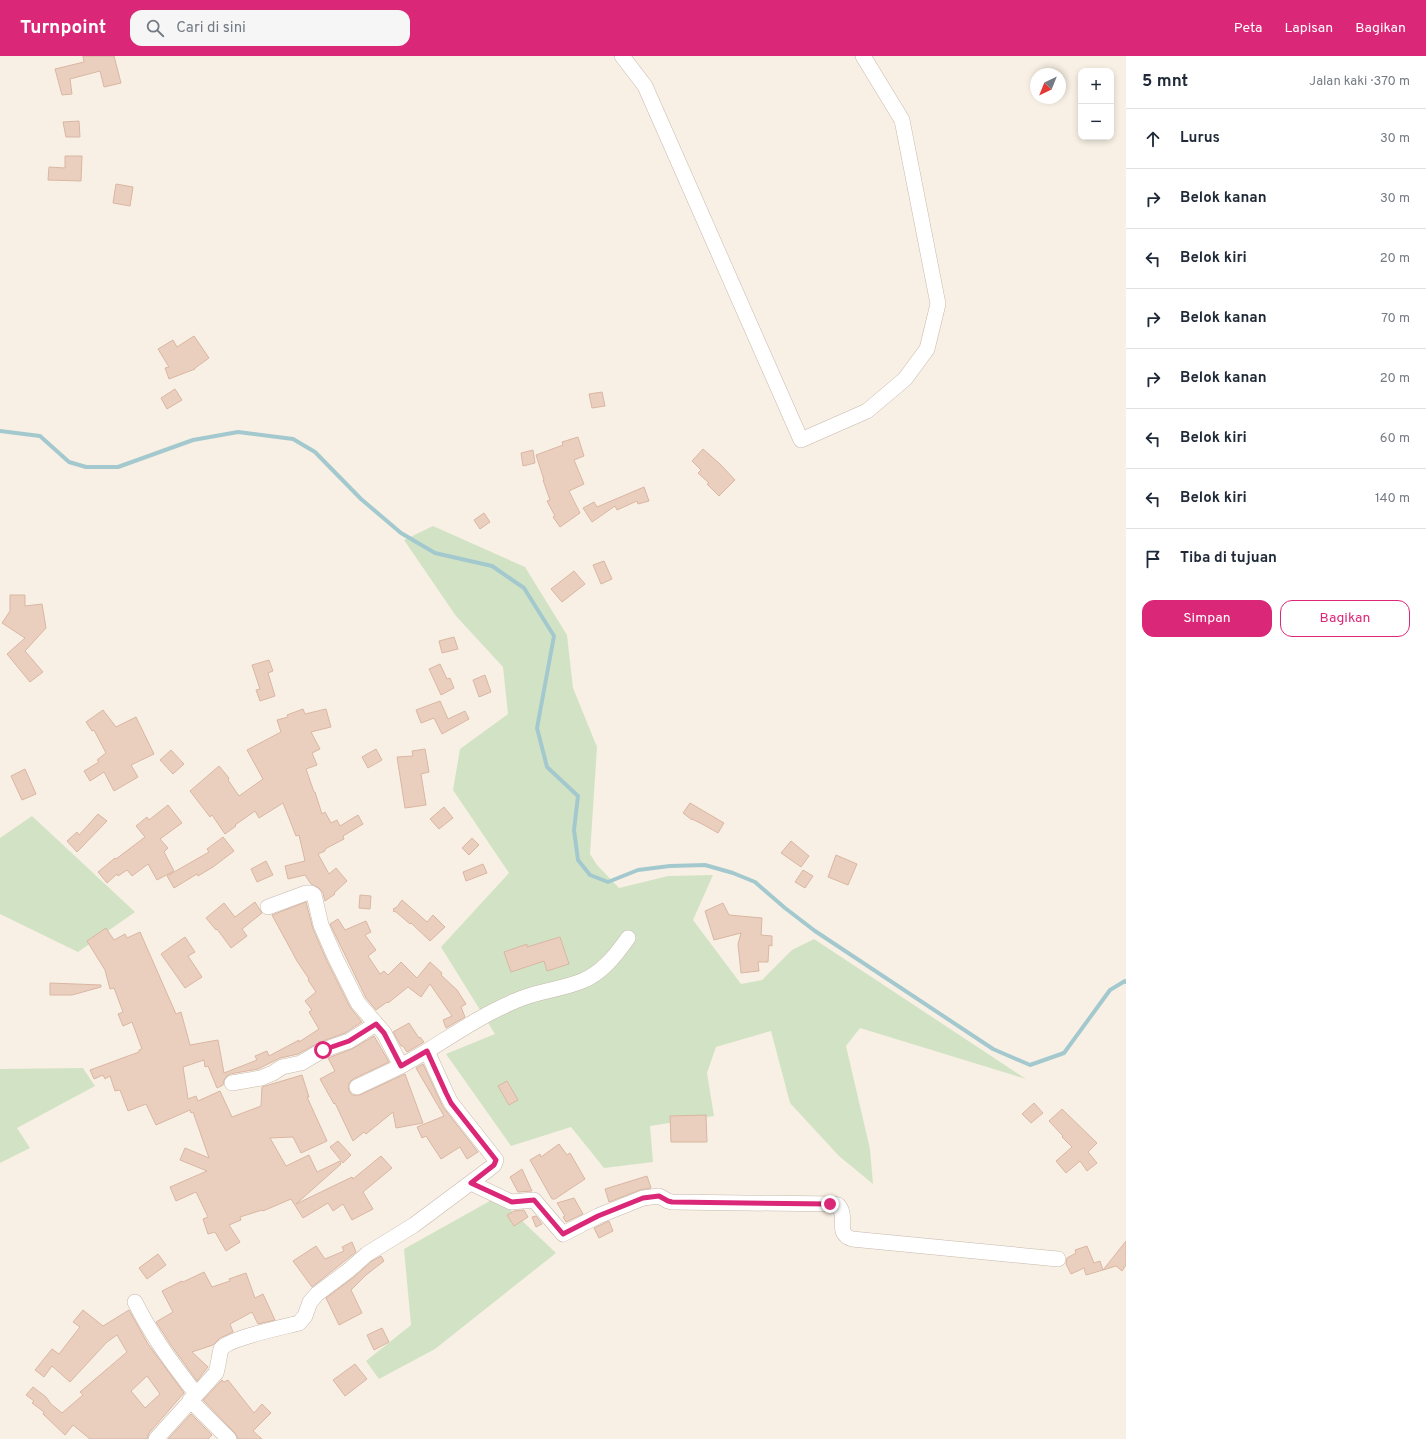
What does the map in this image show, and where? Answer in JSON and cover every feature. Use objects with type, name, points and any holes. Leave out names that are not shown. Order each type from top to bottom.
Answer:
[{"type":"street","points":[[622,56],[645,86],[801,440],[867,410],[905,379],[927,349],[938,304],[902,120],[863,56]]},
{"type":"street","points":[[268,907],[306,892],[311,892],[314,895],[321,925],[358,1003],[384,1033],[401,1066]]},
{"type":"street","points":[[357,1087],[401,1066],[496,1009],[520,999],[583,981],[600,971],[616,955],[628,938]]},
{"type":"street","points":[[232,1082],[261,1078],[282,1067],[301,1063],[323,1050],[349,1041],[376,1024]]},
{"type":"street","points":[[156,1439],[216,1373],[220,1350],[222,1347],[239,1338],[299,1323],[305,1316],[310,1302],[317,1294],[367,1254],[414,1225],[494,1165],[496,1160],[451,1103],[427,1051]]},
{"type":"street","points":[[471,1183],[512,1202],[534,1200],[563,1234],[598,1216],[649,1197],[659,1196],[672,1202],[834,1204],[838,1205],[843,1212],[843,1234],[852,1239],[1058,1259]]},
{"type":"street","points":[[135,1302],[147,1326],[193,1397],[230,1439]]},
{"type":"green space","points":[[433,526],[525,567],[567,635],[573,688],[597,747],[590,854],[597,865],[619,888],[668,876],[713,875],[693,920],[741,984],[762,980],[792,950],[814,939],[1026,1079],[860,1028],[846,1046],[870,1149],[873,1184],[839,1156],[790,1103],[771,1031],[716,1047],[707,1073],[714,1116],[650,1126],[653,1162],[604,1168],[571,1127],[511,1146],[446,1054],[495,1034],[441,947],[509,873],[453,790],[460,749],[508,714],[503,667],[456,616],[404,540]]},
{"type":"green space","points":[[32,816],[135,912],[78,952],[0,914],[0,838]]},
{"type":"green space","points":[[83,1068],[95,1086],[17,1128],[30,1148],[0,1163],[0,1069]]},
{"type":"green space","points":[[497,1197],[556,1253],[435,1349],[379,1379],[366,1361],[411,1325],[404,1249]]},
{"type":"building","points":[[83,56],[114,56],[121,83],[104,87],[100,71],[70,79],[72,94],[62,95],[55,69],[84,62]]},
{"type":"building","points":[[79,121],[80,137],[66,137],[63,122]]},
{"type":"building","points":[[65,156],[82,156],[81,181],[48,180],[49,167],[65,168]]},
{"type":"building","points":[[116,184],[133,187],[130,206],[113,203]]},
{"type":"building","points":[[194,336],[209,358],[195,369],[169,379],[165,368],[169,367],[158,349],[173,340],[177,347]]},
{"type":"building","points":[[175,389],[182,400],[167,409],[161,398]]},
{"type":"building","points":[[602,392],[605,406],[592,408],[589,394]]},
{"type":"building","points":[[578,437],[584,456],[574,460],[584,484],[569,491],[580,513],[560,527],[553,517],[555,516],[547,501],[550,500],[536,455],[563,445],[562,442]]},
{"type":"building","points":[[703,449],[735,480],[719,496],[707,484],[709,483],[698,473],[701,470],[692,461]]},
{"type":"building","points":[[533,450],[535,463],[523,466],[521,453]]},
{"type":"building","points":[[644,487],[649,501],[638,504],[637,501],[617,510],[615,506],[592,522],[583,508],[594,502],[597,507]]},
{"type":"building","points":[[484,513],[490,522],[480,529],[474,520]]},
{"type":"building","points":[[604,561],[612,579],[601,584],[593,565]]},
{"type":"building","points":[[574,571],[585,584],[562,602],[551,589]]},
{"type":"building","points":[[10,595],[25,595],[25,606],[42,604],[46,628],[25,651],[43,672],[30,682],[7,654],[25,638],[2,623],[10,611]]},
{"type":"building","points":[[454,637],[458,649],[442,653],[439,641]]},
{"type":"building","points":[[269,660],[273,671],[268,673],[275,696],[260,701],[256,690],[260,689],[252,665]]},
{"type":"building","points":[[440,664],[447,679],[450,678],[454,688],[441,695],[429,669]]},
{"type":"building","points":[[485,675],[491,692],[479,697],[473,680]]},
{"type":"building","points":[[440,701],[448,719],[465,711],[469,719],[442,734],[434,718],[421,723],[416,710]]},
{"type":"building","points":[[303,709],[305,714],[326,709],[331,727],[311,732],[320,749],[312,753],[317,765],[306,769],[322,814],[325,812],[331,823],[337,820],[340,826],[358,815],[363,824],[343,836],[344,839],[318,854],[329,874],[336,868],[347,881],[334,893],[335,894],[325,901],[323,893],[319,888],[311,884],[305,875],[288,879],[285,866],[305,861],[299,835],[296,836],[283,803],[259,818],[255,811],[225,834],[212,815],[210,817],[190,791],[219,766],[229,778],[228,780],[239,796],[263,779],[247,750],[281,732],[277,720],[288,717],[287,715]]},
{"type":"building","points":[[103,710],[116,727],[136,717],[154,754],[131,765],[138,777],[114,791],[104,772],[90,781],[84,771],[99,762],[97,760],[106,753],[94,730],[92,731],[86,722]]},
{"type":"building","points":[[376,749],[382,760],[368,768],[362,757]]},
{"type":"building","points":[[425,749],[429,772],[421,774],[426,805],[405,808],[397,757],[413,756],[412,751]]},
{"type":"building","points":[[171,750],[184,764],[173,774],[160,760]]},
{"type":"building","points":[[25,769],[36,794],[22,800],[11,776]]},
{"type":"building","points":[[690,803],[724,823],[718,833],[692,820],[683,813]]},
{"type":"building","points":[[168,805],[182,823],[160,839],[168,848],[164,852],[174,871],[157,880],[148,864],[132,876],[127,870],[118,876],[117,874],[107,883],[98,872],[145,837],[136,826],[147,817],[149,820]]},
{"type":"building","points":[[444,807],[453,818],[439,829],[430,819]]},
{"type":"building","points":[[98,814],[107,821],[77,852],[67,841],[77,832],[79,835]]},
{"type":"building","points":[[223,837],[234,851],[213,867],[198,876],[197,874],[174,888],[167,876],[209,852],[207,849]]},
{"type":"building","points":[[472,838],[479,845],[469,855],[462,848]]},
{"type":"building","points":[[791,841],[809,856],[801,867],[781,853]]},
{"type":"building","points":[[836,855],[857,864],[848,885],[828,877]]},
{"type":"building","points":[[266,861],[273,875],[257,882],[251,869]]},
{"type":"building","points":[[483,864],[487,873],[466,881],[463,872]]},
{"type":"building","points":[[803,870],[813,876],[805,888],[795,882]]},
{"type":"building","points":[[360,895],[371,896],[370,909],[359,908]]},
{"type":"building","points":[[402,900],[427,922],[433,915],[445,927],[430,941],[411,923],[410,924],[393,911],[393,909],[397,907]]},
{"type":"building","points":[[255,902],[262,913],[242,929],[247,936],[231,948],[217,929],[216,930],[206,918],[224,903],[235,917]]},
{"type":"building","points":[[306,902],[313,929],[327,961],[350,1007],[362,1022],[345,1033],[320,1042],[298,1054],[280,1058],[258,1069],[230,1074],[224,1080],[223,1085],[217,1088],[208,1066],[205,1067],[204,1060],[183,1067],[188,1099],[196,1096],[198,1101],[220,1091],[232,1117],[261,1106],[262,1087],[302,1075],[309,1097],[307,1097],[327,1141],[301,1153],[293,1137],[270,1138],[286,1166],[309,1155],[317,1172],[340,1161],[341,1164],[296,1204],[352,1177],[353,1179],[381,1156],[392,1168],[363,1192],[373,1209],[352,1220],[343,1204],[333,1211],[328,1203],[303,1218],[291,1199],[263,1211],[262,1210],[240,1217],[241,1220],[229,1225],[240,1242],[226,1251],[215,1232],[208,1234],[203,1219],[208,1217],[196,1192],[176,1201],[170,1187],[207,1171],[180,1160],[185,1148],[209,1158],[193,1112],[191,1113],[190,1110],[156,1125],[146,1104],[128,1111],[120,1090],[115,1091],[110,1076],[105,1079],[103,1075],[94,1079],[90,1070],[139,1052],[139,1050],[142,1049],[132,1022],[123,1026],[118,1014],[123,1012],[114,988],[110,989],[105,970],[87,941],[106,928],[114,940],[125,934],[127,938],[140,932],[176,1014],[181,1012],[190,1045],[218,1040],[224,1073],[257,1060],[255,1056],[267,1051],[269,1056],[299,1040],[299,1042],[319,1029],[309,1012],[312,1010],[305,1001],[316,992],[272,915]]},
{"type":"building","points":[[723,903],[729,915],[762,918],[761,935],[772,936],[772,946],[769,945],[768,962],[758,962],[759,971],[741,973],[738,944],[741,933],[714,940],[705,911]]},
{"type":"building","points":[[338,919],[345,930],[366,921],[371,932],[365,935],[376,950],[368,956],[380,974],[384,971],[388,975],[401,962],[417,978],[430,962],[457,990],[466,1004],[461,1007],[465,1017],[446,1028],[443,1020],[452,1016],[430,984],[421,997],[408,987],[388,1003],[387,1002],[376,1010],[366,998],[330,924]]},
{"type":"building","points":[[185,937],[195,952],[188,956],[202,977],[185,988],[161,954]]},
{"type":"building","points":[[560,937],[569,964],[547,971],[544,961],[511,972],[504,952],[527,944],[527,947]]},
{"type":"building","points":[[50,983],[101,985],[101,987],[72,995],[50,995]]},
{"type":"building","points":[[409,1023],[419,1038],[420,1037],[424,1042],[407,1052],[403,1046],[401,1046],[393,1032]]},
{"type":"building","points":[[374,1036],[389,1062],[353,1079],[348,1086],[349,1091],[352,1095],[360,1095],[405,1074],[423,1123],[396,1128],[393,1112],[366,1134],[364,1132],[353,1141],[335,1103],[334,1104],[320,1079],[335,1071],[328,1058],[352,1049]]},
{"type":"building","points":[[423,1064],[443,1107],[478,1152],[467,1159],[460,1147],[441,1159],[426,1136],[422,1138],[417,1127],[444,1116],[416,1068]]},
{"type":"building","points":[[507,1081],[518,1100],[509,1105],[498,1086]]},
{"type":"building","points":[[1034,1103],[1043,1113],[1031,1123],[1022,1114]]},
{"type":"building","points":[[1062,1109],[1097,1143],[1088,1152],[1097,1163],[1087,1171],[1080,1161],[1066,1173],[1056,1161],[1072,1147],[1049,1121]]},
{"type":"building","points":[[706,1115],[707,1142],[671,1142],[670,1116]]},
{"type":"building","points":[[338,1141],[351,1155],[343,1163],[330,1147]]},
{"type":"building","points":[[559,1144],[567,1155],[570,1153],[585,1179],[555,1199],[552,1199],[530,1160],[540,1154],[541,1157]]},
{"type":"building","points":[[522,1169],[532,1191],[518,1192],[510,1177]]},
{"type":"building","points":[[647,1176],[651,1188],[640,1190],[609,1202],[605,1189]]},
{"type":"building","points":[[574,1198],[583,1214],[566,1222],[563,1217],[565,1216],[557,1203]]},
{"type":"building","points":[[524,1210],[528,1217],[514,1226],[507,1215],[514,1211]]},
{"type":"building","points":[[536,1216],[542,1224],[536,1227],[532,1217]]},
{"type":"building","points":[[609,1221],[613,1231],[599,1238],[594,1228]]},
{"type":"building","points":[[1126,1241],[1126,1265],[1122,1271],[1116,1266],[1103,1270]]},
{"type":"building","points":[[352,1242],[356,1252],[312,1287],[293,1261],[316,1246],[325,1259],[344,1251],[342,1247]]},
{"type":"building","points":[[1087,1246],[1094,1263],[1100,1261],[1103,1270],[1086,1275],[1084,1268],[1071,1274],[1066,1264],[1067,1258],[1076,1253],[1075,1250]]},
{"type":"building","points":[[158,1254],[166,1265],[147,1279],[139,1268]]},
{"type":"building","points":[[381,1256],[384,1261],[366,1275],[351,1290],[362,1313],[339,1325],[326,1298],[372,1261]]},
{"type":"building","points":[[204,1272],[212,1287],[230,1281],[229,1279],[246,1273],[255,1298],[263,1294],[275,1320],[258,1324],[252,1312],[230,1324],[233,1332],[220,1338],[213,1345],[192,1352],[208,1367],[197,1381],[156,1322],[173,1312],[162,1291]]},
{"type":"building","points":[[83,1310],[103,1326],[129,1310],[148,1344],[184,1393],[149,1433],[147,1439],[90,1439],[73,1425],[65,1435],[43,1414],[44,1412],[32,1403],[34,1401],[26,1395],[33,1387],[46,1397],[51,1404],[62,1413],[83,1395],[80,1392],[127,1352],[117,1335],[107,1342],[70,1382],[52,1366],[44,1377],[35,1370],[52,1349],[59,1354],[80,1327],[73,1322]],"holes":[[[147,1376],[160,1394],[145,1408],[131,1391]]]},
{"type":"building","points":[[382,1328],[389,1342],[374,1350],[367,1335]]},
{"type":"building","points":[[355,1364],[367,1379],[345,1396],[333,1380]]},
{"type":"building","points":[[222,1380],[224,1382],[228,1380],[254,1413],[262,1404],[271,1413],[253,1431],[262,1439],[238,1439],[235,1433],[203,1400]]},
{"type":"building","points":[[191,1414],[212,1435],[208,1439],[168,1439]]},
{"type":"waterway","points":[[0,431],[40,436],[69,462],[86,467],[118,467],[193,440],[238,432],[293,439],[315,452],[361,499],[401,533],[435,553],[492,566],[524,588],[554,636],[537,728],[547,767],[578,796],[574,830],[578,860],[590,875],[608,882],[638,870],[670,866],[705,865],[733,873],[755,882],[815,931],[993,1049],[1030,1065],[1064,1053],[1110,990],[1125,981],[1126,982]]},
{"type":"route","points":[[323,1050],[349,1041],[376,1024],[384,1033],[401,1066],[427,1051],[451,1103],[496,1160],[494,1165],[471,1183],[512,1202],[534,1200],[563,1234],[598,1216],[643,1198],[654,1196],[659,1196],[672,1202],[830,1204]]}]
